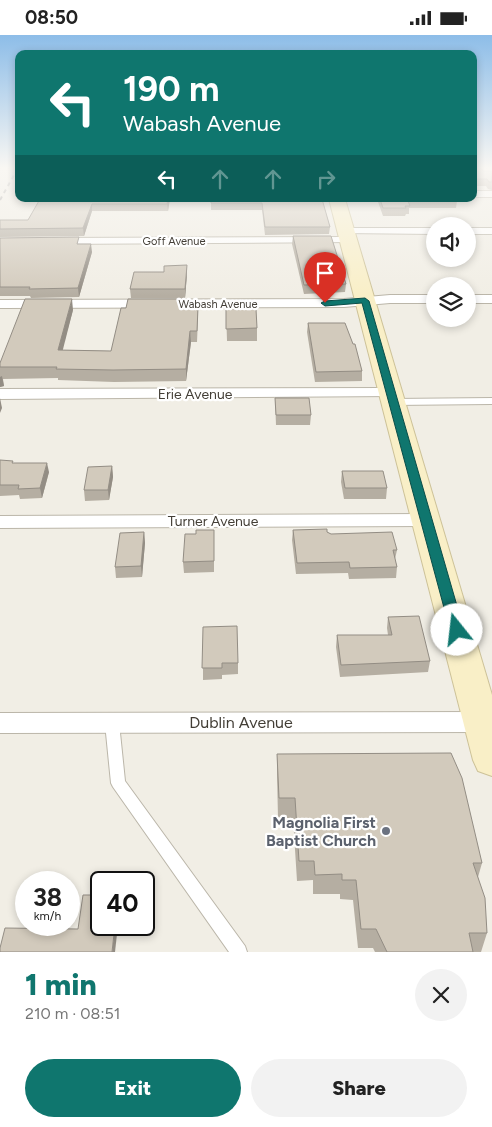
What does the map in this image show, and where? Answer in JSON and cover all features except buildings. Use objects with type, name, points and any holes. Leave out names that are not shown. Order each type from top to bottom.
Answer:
[{"type":"street","points":[[340,211],[492,760]]},
{"type":"street","name":"Goff Avenue","points":[[40,241],[347,235],[426,231]]},
{"type":"street","points":[[476,231],[492,231]]},
{"type":"street","name":"Wabash Avenue","points":[[0,304],[344,303],[426,299]]},
{"type":"street","points":[[476,299],[492,299]]},
{"type":"street","name":"Erie Avenue","points":[[0,394],[391,397]]},
{"type":"street","name":"Turner Avenue","points":[[0,522],[426,520]]},
{"type":"street","name":"Dublin Avenue","points":[[0,723],[483,722]]},
{"type":"lane","points":[[391,397],[492,401]]},
{"type":"lane","points":[[112,723],[118,783],[239,952]]},
{"type":"place","name":"Magnolia First Baptist Church","points":[[386,831]]},
{"type":"route","points":[[325,303],[365,301],[389,393],[457,630]]}]
